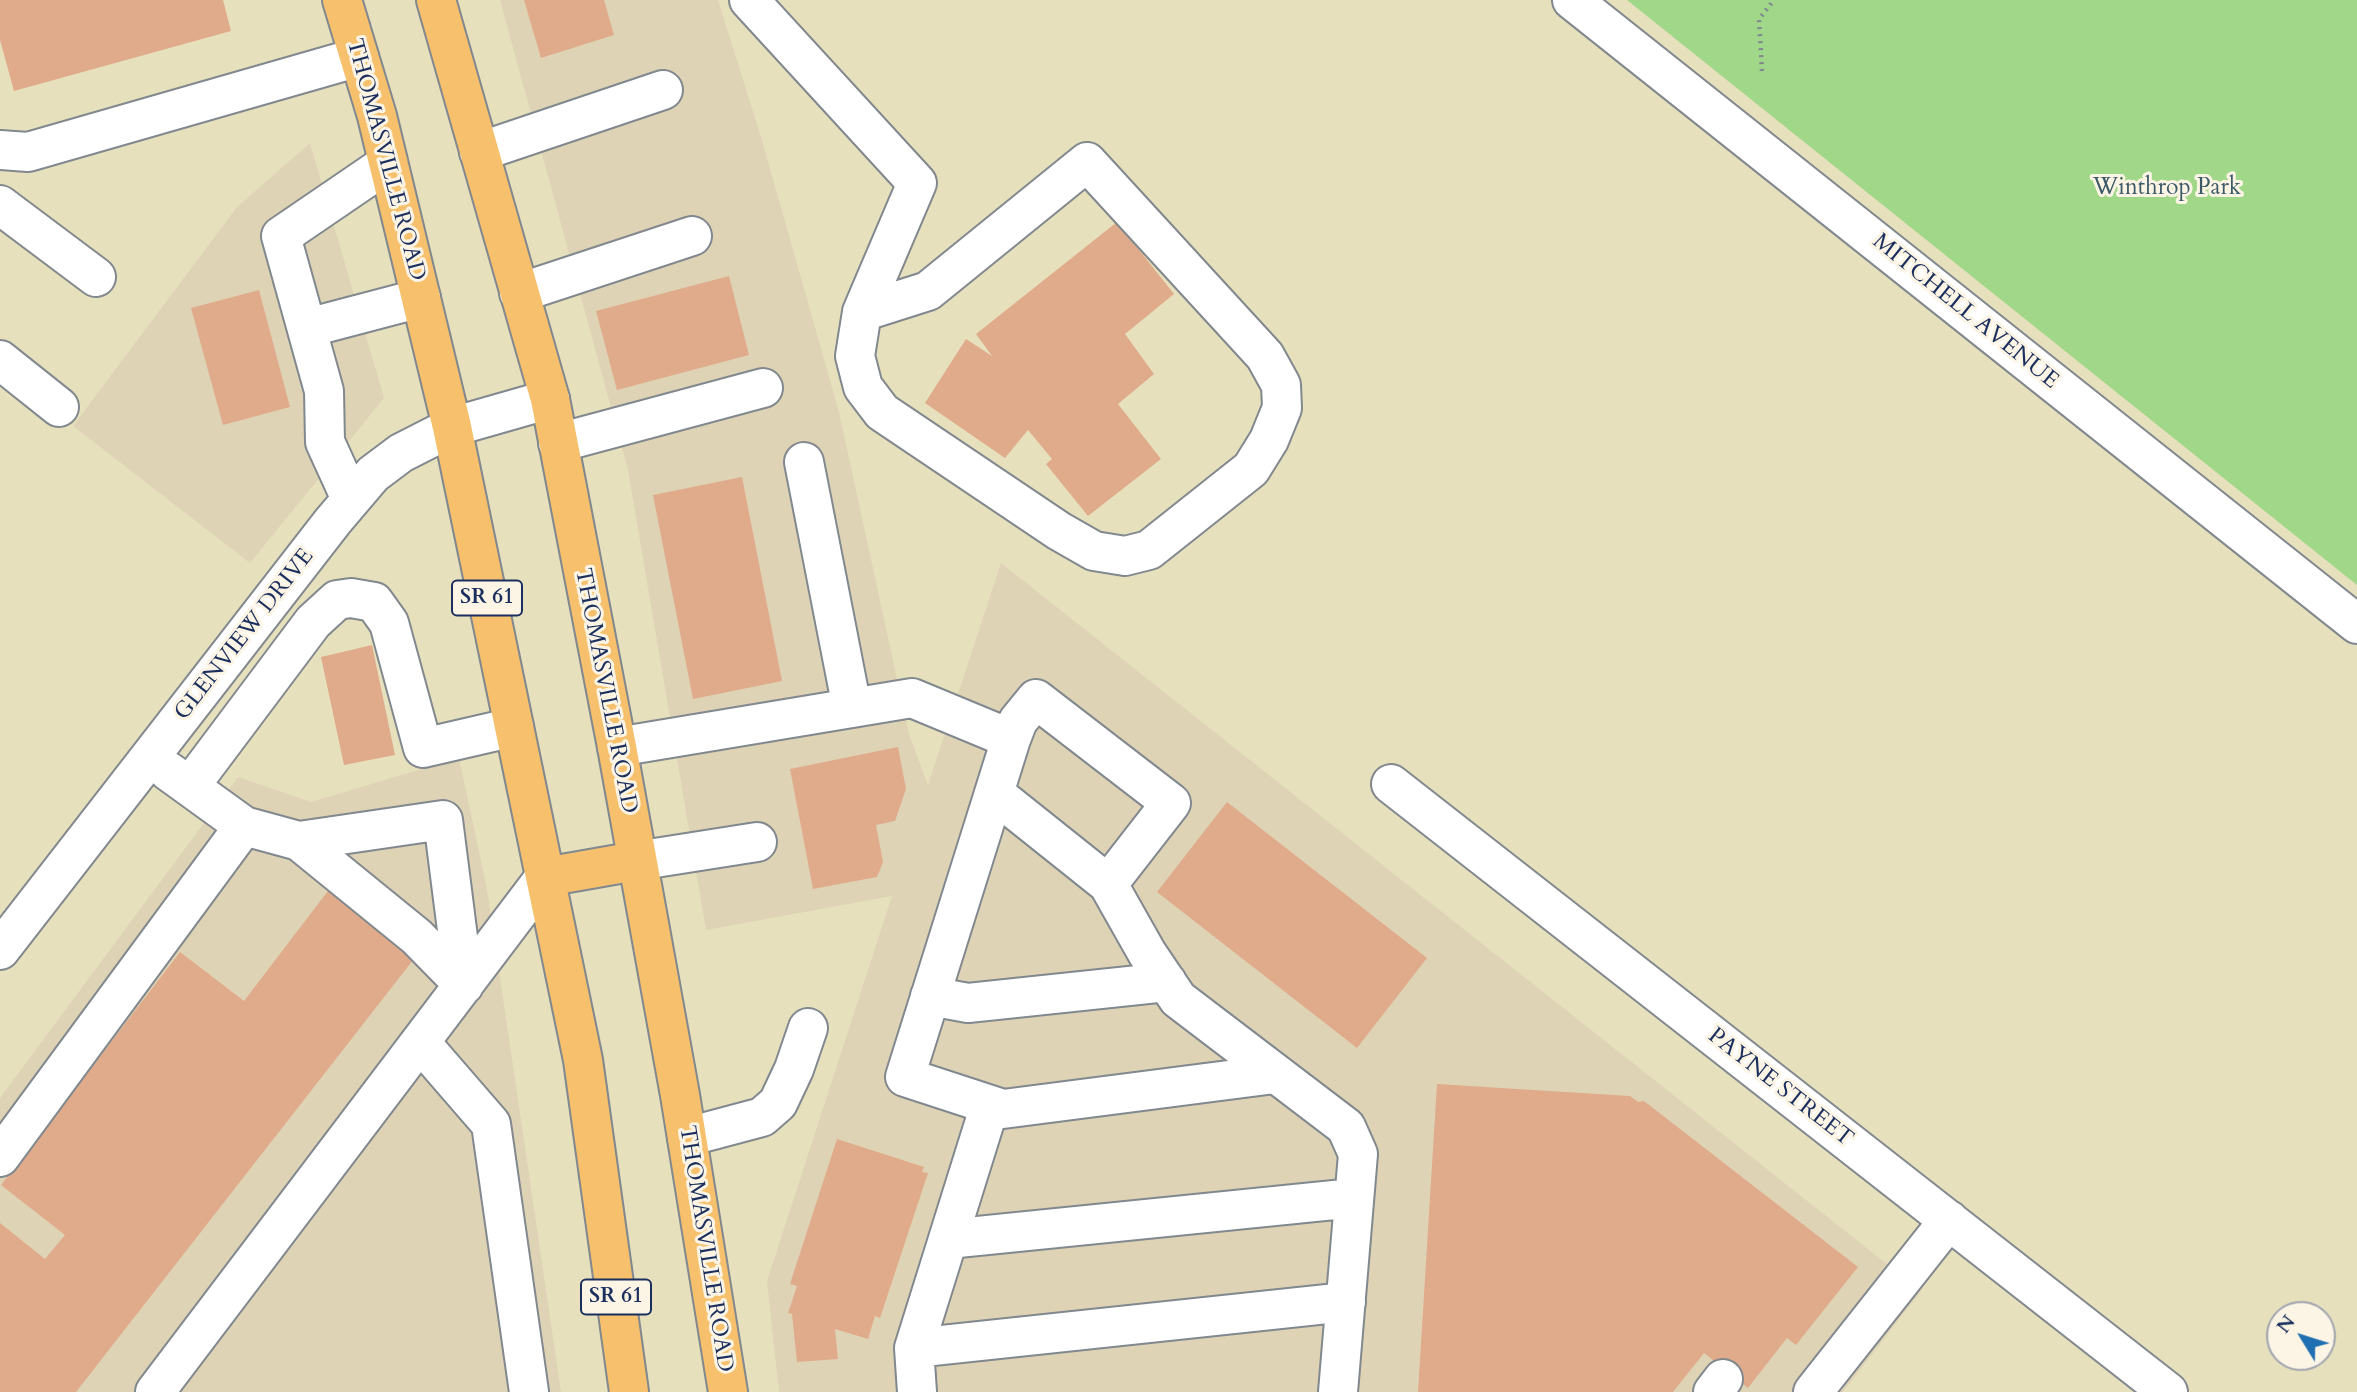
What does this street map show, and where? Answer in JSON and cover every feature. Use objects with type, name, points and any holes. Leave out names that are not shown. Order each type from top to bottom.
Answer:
[{"type":"main road","name":"THOMASVILLE ROAD","points":[[342,0],[388,163],[452,427],[583,1060],[629,1392]]},
{"type":"main road","name":"THOMASVILLE ROAD","points":[[436,0],[550,399],[617,747],[687,1137],[728,1392]]},
{"type":"main road","points":[[545,877],[636,861]]},
{"type":"street","points":[[749,0],[917,183],[862,312],[855,356],[863,387],[883,412],[1059,531],[1094,551],[1125,556],[1149,550],[1251,469],[1269,440],[1282,408],[1281,385],[1265,356],[1087,162],[928,291],[862,312]]},
{"type":"street","name":"MITCHELL AVENUE","points":[[1572,0],[2357,624]]},
{"type":"street","points":[[0,150],[28,152],[359,57]]},
{"type":"street","points":[[479,152],[663,90]]},
{"type":"street","points":[[351,499],[325,442],[324,391],[281,236],[388,163]]},
{"type":"street","points":[[0,205],[96,278]]},
{"type":"street","points":[[519,293],[692,236]]},
{"type":"street","points":[[307,328],[421,298]]},
{"type":"street","points":[[0,360],[59,407]]},
{"type":"street","points":[[558,443],[762,388]]},
{"type":"street","name":"GLENVIEW DRIVE","points":[[0,950],[373,474],[401,453],[452,427],[550,399]]},
{"type":"street","points":[[804,461],[852,708]]},
{"type":"street","points":[[190,786],[313,622],[337,600],[351,598],[374,602],[389,622],[423,748],[514,727]]},
{"type":"street","points":[[617,747],[912,698],[1011,739]]},
{"type":"street","points":[[1108,884],[1171,803],[1036,699],[1017,721],[905,1077],[1003,1109],[1275,1074]]},
{"type":"street","points":[[150,757],[244,825],[299,841],[417,937],[464,985]]},
{"type":"street","name":"PAYNE STREET","points":[[1391,783],[1949,1220],[2151,1387]]},
{"type":"street","points":[[994,793],[1108,884],[1147,953],[1178,999],[1346,1127],[1358,1154],[1338,1392]]},
{"type":"street","points":[[299,841],[443,820],[464,985]]},
{"type":"street","points":[[0,1157],[244,825]]},
{"type":"street","points":[[636,861],[757,842]]},
{"type":"street","points":[[155,1392],[545,877]]},
{"type":"street","points":[[930,996],[968,1003],[1167,982]]},
{"type":"street","points":[[687,1137],[762,1117],[778,1103],[794,1069],[807,1028]]},
{"type":"street","points":[[420,1042],[491,1124],[529,1392]]},
{"type":"street","points":[[917,1392],[914,1348],[990,1105]]},
{"type":"street","points":[[948,1239],[1354,1198]]},
{"type":"street","points":[[1813,1392],[1949,1220]]},
{"type":"street","points":[[914,1348],[1346,1302]]},
{"type":"path","points":[[1762,71],[1759,19],[1770,1]]},
{"type":"shaded area","points":[[500,0],[718,0],[761,137],[839,412],[909,734],[928,785],[1001,563],[1921,1291],[1843,1392],[779,1392],[767,1281],[892,896],[706,930],[628,470]]},
{"type":"shaded area","points":[[310,143],[384,398],[250,563],[73,426],[237,207]]},
{"type":"shaded area","points":[[459,758],[487,889],[561,1392],[0,1392],[0,1098],[238,777],[311,802]]},
{"type":"green space","name":"Winthrop Park","points":[[1627,0],[2357,0],[2357,585]]},
{"type":"building","points":[[0,0],[223,0],[231,31],[14,91],[0,40]]},
{"type":"building","points":[[524,0],[604,0],[614,35],[541,58]]},
{"type":"building","points":[[1117,222],[1174,294],[1125,334],[1154,374],[1118,404],[1161,459],[1088,516],[1046,464],[1052,459],[1028,430],[1005,458],[925,403],[966,339],[992,356],[976,334]]},
{"type":"building","points":[[729,276],[749,355],[617,390],[596,311]]},
{"type":"building","points":[[259,290],[290,407],[223,425],[191,308]]},
{"type":"building","points":[[742,477],[782,681],[693,699],[653,495]]},
{"type":"building","points":[[372,645],[395,755],[344,765],[321,657]]},
{"type":"building","points":[[898,747],[906,789],[895,821],[876,825],[883,862],[877,877],[813,889],[790,769]]},
{"type":"building","points":[[1227,802],[1427,958],[1357,1048],[1157,892]]},
{"type":"building","points":[[331,887],[417,955],[76,1392],[0,1392],[0,1223],[45,1259],[65,1235],[1,1185],[180,952],[244,1001]]},
{"type":"building","points":[[1437,1084],[1630,1096],[1638,1102],[1644,1101],[1858,1267],[1796,1345],[1787,1338],[1748,1388],[1704,1353],[1673,1392],[1418,1392]]},
{"type":"building","points":[[837,1139],[924,1167],[922,1172],[928,1173],[880,1318],[875,1316],[868,1339],[835,1329],[838,1359],[797,1362],[792,1314],[788,1313],[797,1286],[790,1284]]}]
